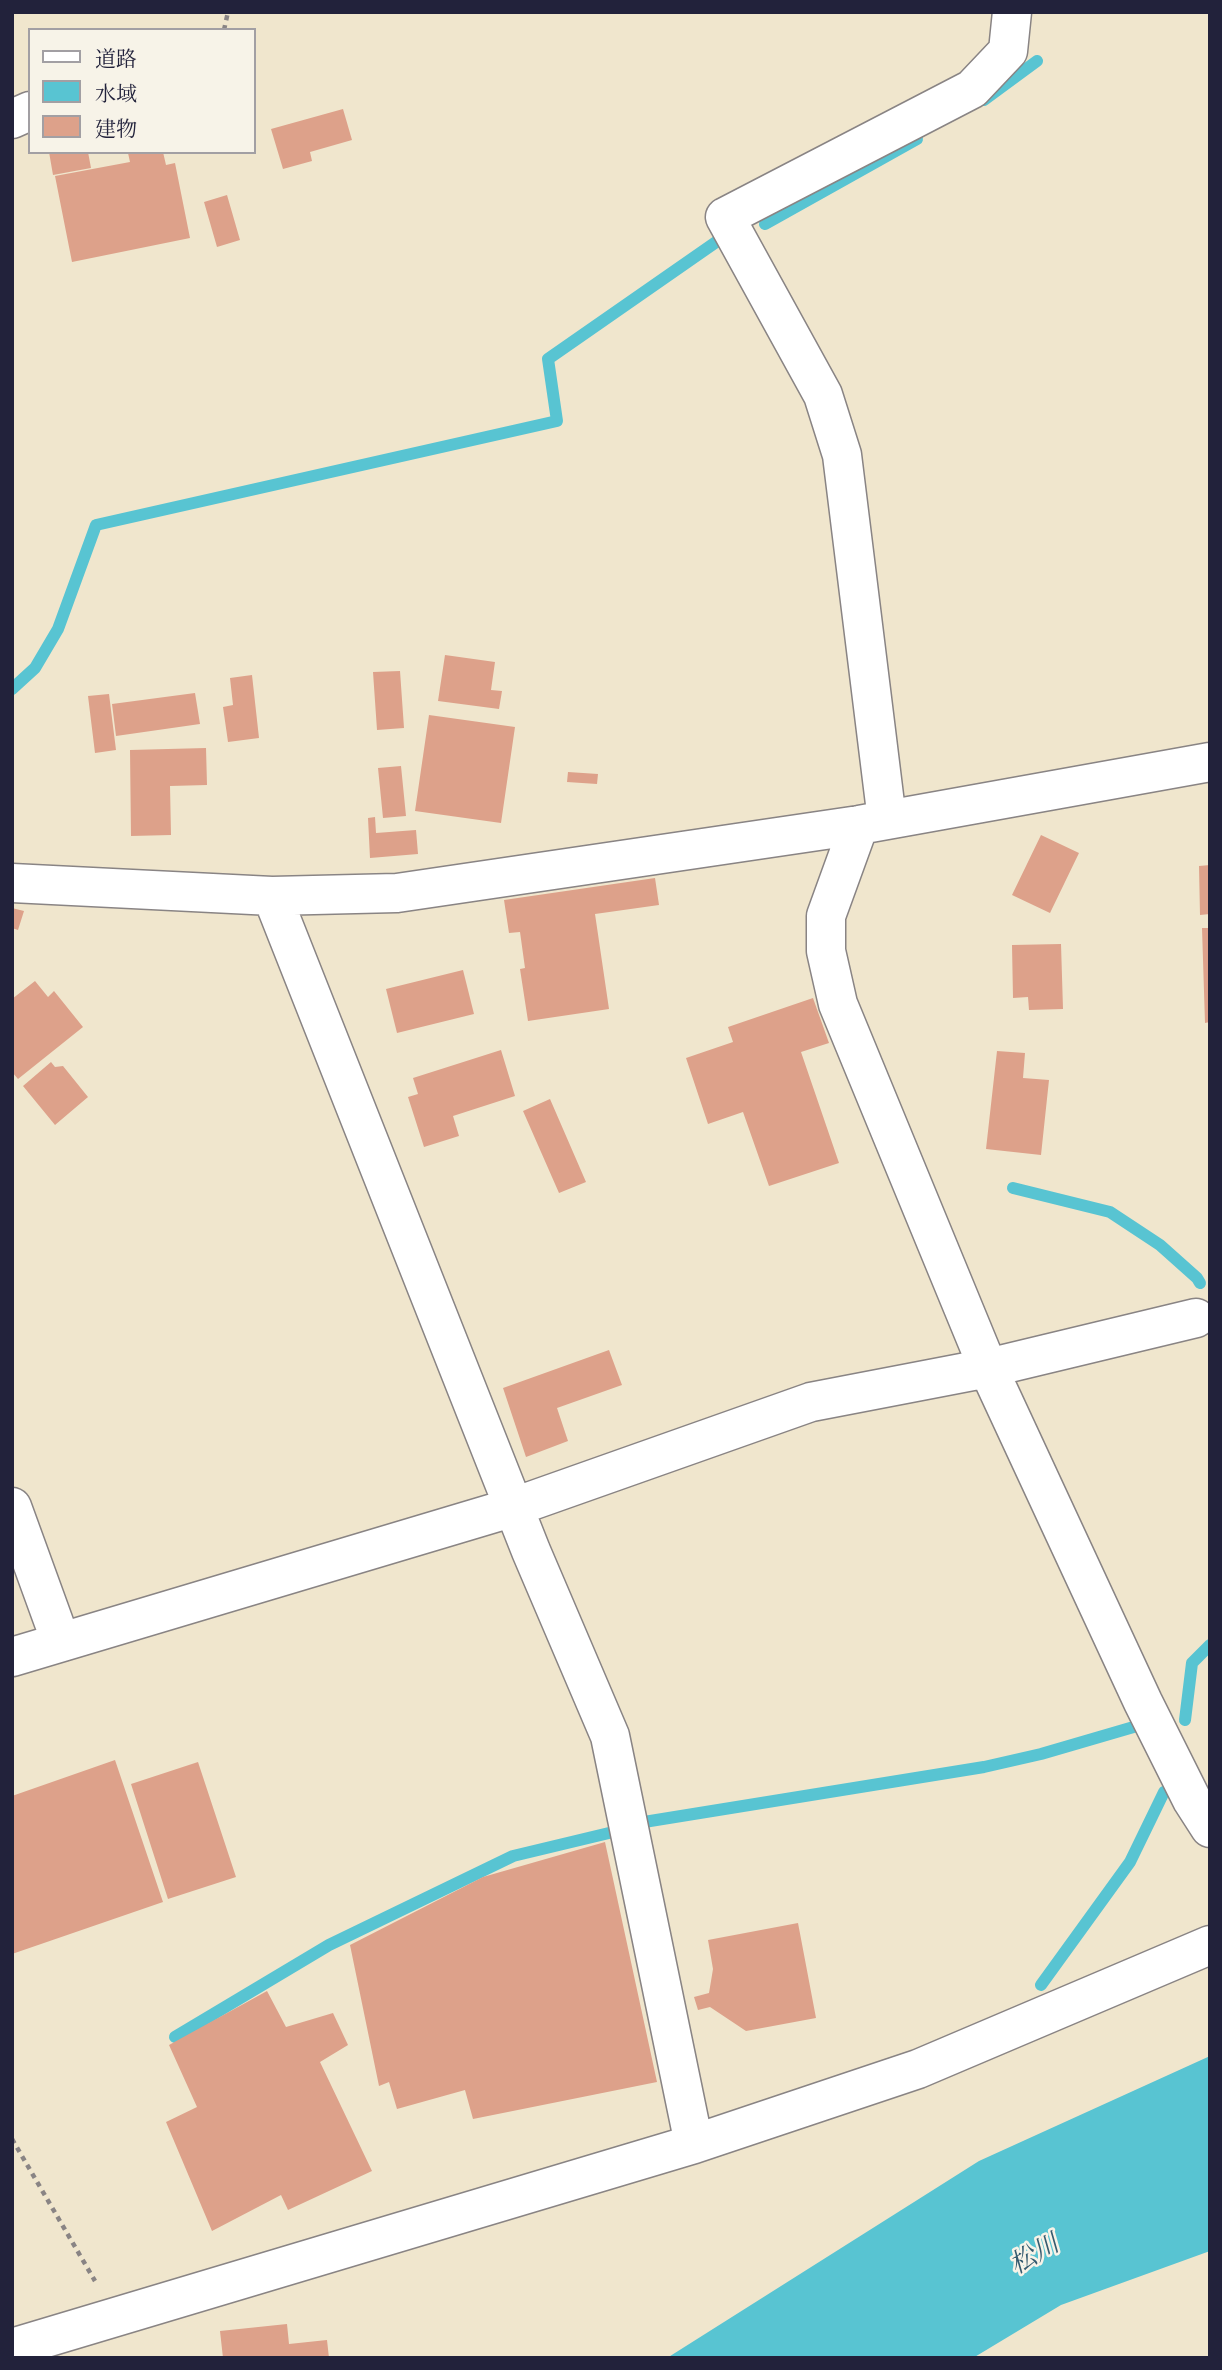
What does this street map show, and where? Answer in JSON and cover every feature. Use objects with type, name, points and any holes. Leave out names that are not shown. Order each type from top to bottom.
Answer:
[{"type":"street","points":[[1012,12],[1008,51],[972,89],[726,217],[823,395],[842,455],[873,822],[826,916],[826,951],[838,1004],[988,1368],[1143,1702],[1192,1800],[1210,1828]]},
{"type":"street","points":[[12,119],[28,112]]},
{"type":"street","points":[[12,883],[272,896],[397,893],[873,822],[1210,762]]},
{"type":"street","points":[[272,896],[514,1507],[610,1736],[694,2144]]},
{"type":"street","points":[[12,1657],[514,1507],[811,1402],[988,1368],[1205,1321]]},
{"type":"street","points":[[12,1507],[61,1642]]},
{"type":"street","points":[[12,2348],[694,2144],[918,2069],[1210,1945]]},
{"type":"path","points":[[12,2139],[116,2317]]},
{"type":"water","name":"松川","points":[[1210,2056],[1210,2251],[1061,2305],[973,2358],[667,2358],[979,2161]]},
{"type":"building","points":[[343,109],[352,140],[310,152],[312,161],[283,169],[271,129]]},
{"type":"building","points":[[49,154],[88,154],[91,168],[53,175]]},
{"type":"building","points":[[128,154],[163,154],[166,165],[175,163],[190,238],[72,262],[55,176],[130,162]]},
{"type":"building","points":[[227,195],[240,240],[217,247],[204,202]]},
{"type":"building","points":[[445,655],[495,662],[491,690],[502,691],[499,709],[438,701]]},
{"type":"building","points":[[400,671],[404,728],[377,730],[373,672]]},
{"type":"building","points":[[252,675],[259,738],[228,742],[223,707],[233,705],[230,678]]},
{"type":"building","points":[[195,693],[200,724],[116,736],[112,704]]},
{"type":"building","points":[[109,694],[116,750],[95,753],[88,696]]},
{"type":"building","points":[[429,715],[515,727],[501,823],[415,811]]},
{"type":"building","points":[[206,748],[207,785],[170,786],[171,835],[131,836],[130,750]]},
{"type":"building","points":[[401,766],[406,816],[383,818],[378,768]]},
{"type":"building","points":[[568,772],[598,774],[597,784],[567,782]]},
{"type":"building","points":[[375,817],[376,833],[416,830],[418,854],[370,858],[368,818]]},
{"type":"building","points":[[1041,835],[1079,853],[1050,913],[1012,895]]},
{"type":"building","points":[[1210,865],[1210,914],[1200,915],[1199,866]]},
{"type":"building","points":[[655,878],[659,905],[595,914],[609,1009],[528,1021],[520,969],[525,968],[520,932],[509,933],[504,900]]},
{"type":"building","points":[[12,908],[24,911],[18,930],[12,928]]},
{"type":"building","points":[[1202,928],[1210,928],[1210,1022],[1205,1023]]},
{"type":"building","points":[[1061,944],[1063,1009],[1029,1010],[1028,997],[1013,998],[1012,945]]},
{"type":"building","points":[[463,970],[474,1014],[397,1033],[386,989]]},
{"type":"building","points":[[35,981],[48,997],[54,991],[83,1027],[18,1079],[12,1072],[12,999]]},
{"type":"building","points":[[813,998],[829,1043],[801,1052],[839,1163],[769,1186],[743,1112],[708,1124],[686,1058],[733,1042],[728,1027]]},
{"type":"building","points":[[501,1050],[515,1096],[453,1116],[459,1136],[424,1147],[408,1097],[418,1094],[413,1078]]},
{"type":"building","points":[[997,1051],[1025,1053],[1023,1078],[1049,1080],[1041,1155],[986,1149]]},
{"type":"building","points":[[51,1062],[55,1067],[63,1066],[88,1097],[55,1125],[23,1086]]},
{"type":"building","points":[[550,1099],[586,1182],[559,1193],[523,1111]]},
{"type":"building","points":[[609,1350],[622,1385],[557,1408],[568,1441],[526,1457],[503,1388]]},
{"type":"building","points":[[115,1760],[163,1902],[12,1954],[12,1796]]},
{"type":"building","points":[[198,1762],[236,1877],[168,1899],[131,1784]]},
{"type":"building","points":[[605,1842],[657,2082],[473,2119],[465,2090],[397,2109],[389,2082],[379,2086],[350,1945],[483,1877]]},
{"type":"building","points":[[798,1923],[816,2018],[746,2031],[710,2007],[698,2010],[694,1997],[709,1993],[713,1969],[708,1940]]},
{"type":"building","points":[[267,1991],[286,2027],[333,2013],[348,2045],[320,2062],[372,2171],[288,2210],[281,2195],[212,2231],[166,2122],[197,2107],[169,2045]]},
{"type":"building","points":[[287,2324],[289,2344],[327,2340],[329,2358],[223,2358],[220,2331]]},
{"type":"waterway","points":[[984,100],[1037,61]]},
{"type":"waterway","points":[[765,224],[917,139]]},
{"type":"waterway","points":[[12,689],[35,668],[58,629],[96,525],[557,421],[548,359],[719,240]]},
{"type":"waterway","points":[[1013,1188],[1110,1212],[1160,1245],[1200,1283]]},
{"type":"waterway","points":[[1185,1720],[1192,1663],[1210,1645]]},
{"type":"waterway","points":[[644,1822],[984,1767],[1041,1754],[1137,1726]]},
{"type":"waterway","points":[[1041,1985],[1130,1862],[1164,1792]]},
{"type":"waterway","points":[[175,2037],[329,1945],[513,1856],[609,1833]]}]
